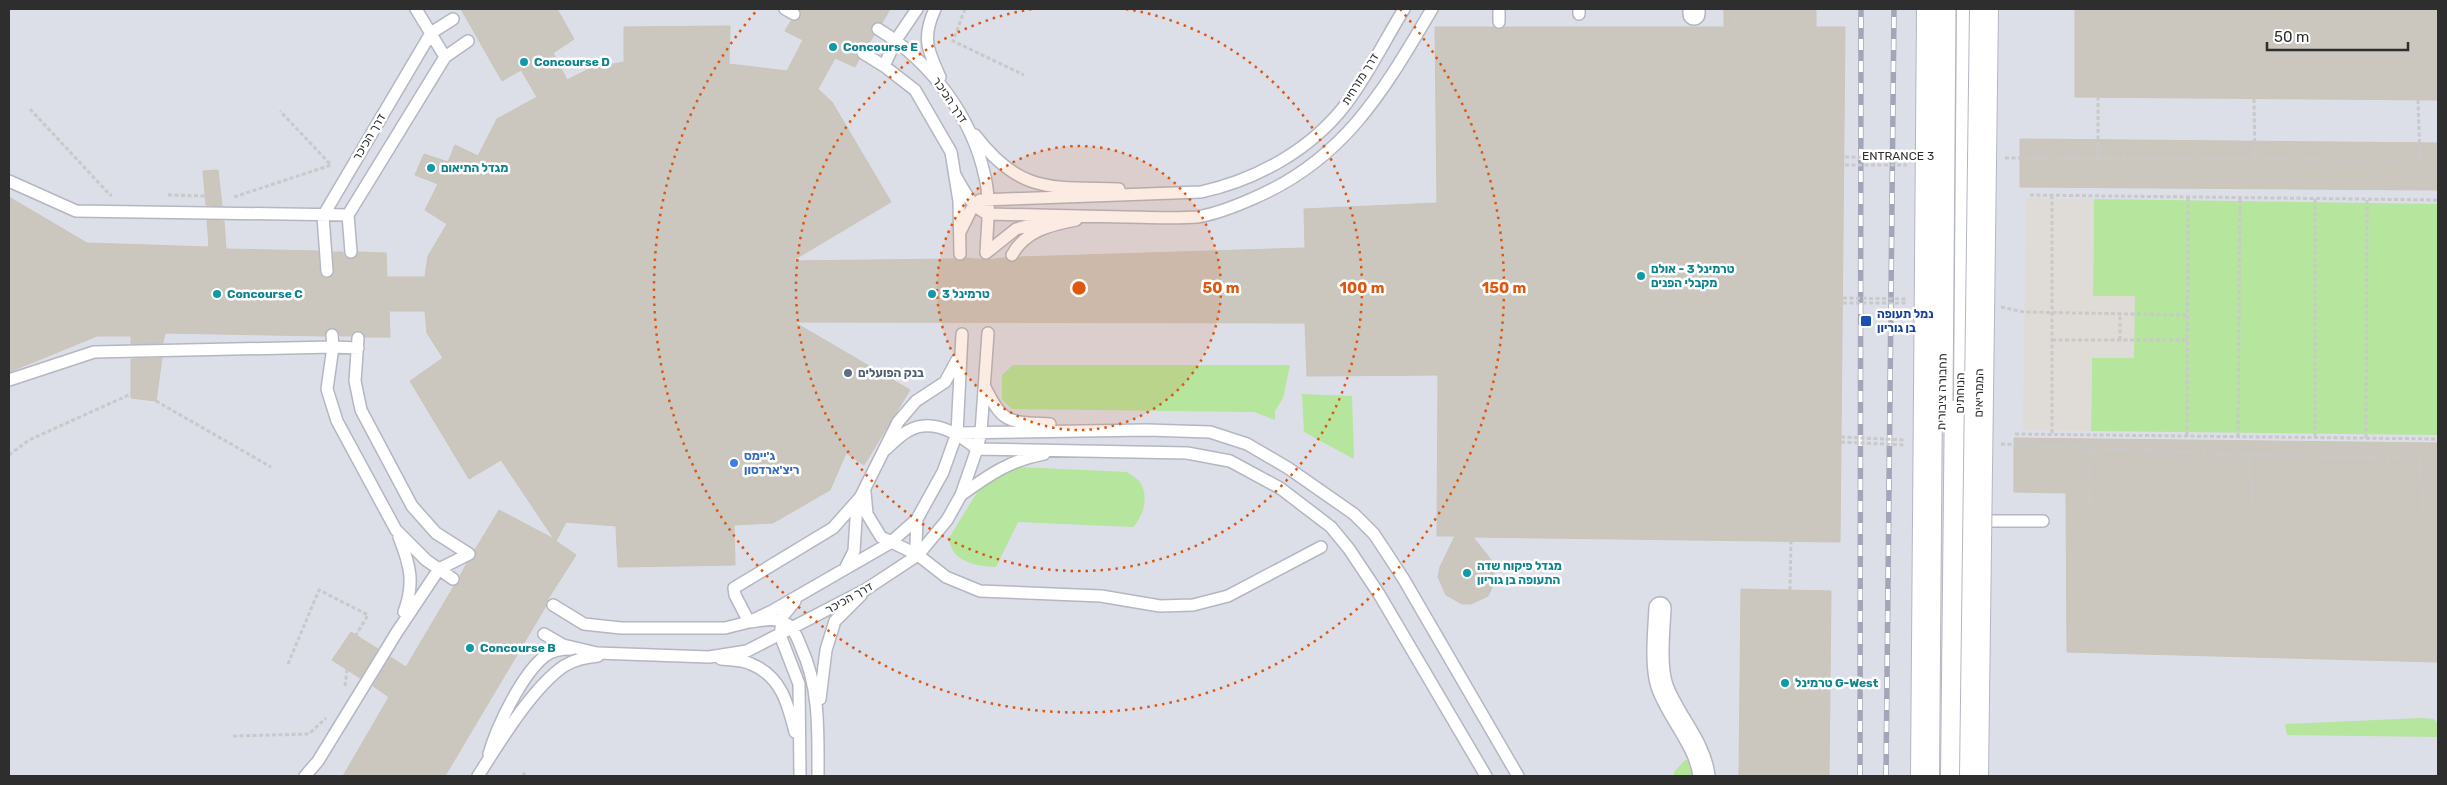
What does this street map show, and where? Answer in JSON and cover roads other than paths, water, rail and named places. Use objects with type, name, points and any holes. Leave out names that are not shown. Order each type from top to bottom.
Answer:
[{"type":"street","points":[[1919,776],[1922,9]]},
{"type":"street","points":[[1925,776],[1928,446],[1937,162],[1931,9]]},
{"type":"street","name":"תחבורה ציבורית","points":[[1939,776],[1943,299],[1937,162],[1946,9]]},
{"type":"street","name":"הנוחתים","points":[[1955,776],[1963,9]]},
{"type":"street","name":"הממריאים","points":[[1974,776],[1984,9]]},
{"type":"street","points":[[1660,608],[1661,684],[1677,719],[1702,760],[1704,776]]},
{"type":"lane","points":[[416,9],[445,58]]},
{"type":"lane","points":[[884,66],[896,40],[916,9]]},
{"type":"lane","points":[[935,9],[927,26],[927,42],[948,97]]},
{"type":"lane","name":"דרך מזרחית","points":[[1201,192],[1226,187],[1266,169],[1309,142],[1346,104],[1404,9]]},
{"type":"lane","points":[[955,175],[975,204],[988,214],[1098,217],[1198,216],[1233,207],[1268,192],[1304,171],[1337,145],[1366,112],[1391,77],[1432,9]]},
{"type":"lane","points":[[1499,9],[1499,22]]},
{"type":"lane","name":"דרך הכיכר","points":[[323,216],[431,34],[452,19]]},
{"type":"lane","name":"דרך הכיכר","points":[[878,29],[896,40],[928,68],[968,125],[985,178],[988,214],[986,253],[1016,230],[1044,220],[1098,217]]},
{"type":"lane","name":"דרך הכיכר","points":[[348,215],[445,58],[468,40]]},
{"type":"lane","name":"דרך הכיכר","points":[[863,53],[884,66],[915,90],[951,152],[955,175],[960,254]]},
{"type":"lane","points":[[968,125],[988,152],[1006,169],[1021,178],[1044,186],[1201,192]]},
{"type":"lane","points":[[9,181],[76,211],[348,215],[351,252]]},
{"type":"lane","points":[[960,232],[975,204],[980,200],[1201,192]]},
{"type":"lane","points":[[323,216],[327,271]]},
{"type":"lane","points":[[1012,255],[1018,244],[1033,232],[1066,222],[1098,217]]},
{"type":"lane","name":"דרך הכיכר","points":[[544,634],[563,645],[597,653],[709,657],[747,651],[793,629],[865,590],[918,555],[947,520],[962,495],[977,449],[981,432],[988,333]]},
{"type":"lane","points":[[749,622],[813,588],[890,543],[917,519],[943,472],[957,433],[962,334]]},
{"type":"lane","points":[[332,341],[327,389],[337,421],[396,530],[409,563],[411,580],[408,600],[396,632]]},
{"type":"lane","points":[[9,380],[94,352],[332,341],[358,343],[355,381],[361,410],[408,497],[436,533],[470,554],[439,569],[396,632],[318,761],[305,776]]},
{"type":"lane","points":[[844,570],[854,551],[856,536],[855,512],[898,422],[916,401],[945,382],[960,354]]},
{"type":"lane","points":[[985,387],[1000,414],[1011,421],[1060,425],[1119,426],[1147,430]]},
{"type":"lane","points":[[886,449],[908,430],[923,426],[957,433],[1147,430],[1210,432],[1247,444],[1288,468],[1354,514],[1374,534],[1403,578],[1518,776]]},
{"type":"lane","points":[[957,433],[977,449],[1187,453],[1230,461],[1280,488],[1330,527],[1348,549],[1379,594],[1486,776]]},
{"type":"lane","points":[[962,495],[990,474],[1016,460],[1073,450]]},
{"type":"lane","points":[[865,492],[867,514],[872,526],[881,537],[918,555],[946,577],[980,591],[1101,596],[1160,606],[1193,605],[1228,596],[1321,547]]},
{"type":"lane","points":[[749,622],[735,595],[734,588],[833,528],[865,492]]},
{"type":"lane","points":[[917,519],[916,544],[918,555]]},
{"type":"lane","points":[[1959,520],[2043,521]]},
{"type":"lane","points":[[396,530],[426,560],[453,579]]},
{"type":"lane","points":[[800,776],[799,684],[780,635],[783,616],[790,606],[813,588]]},
{"type":"lane","points":[[818,776],[818,718],[826,650],[835,621],[865,590]]},
{"type":"lane","points":[[553,605],[584,624],[621,628],[725,628],[773,619],[782,622],[793,629],[810,666],[818,718]]},
{"type":"lane","points":[[487,762],[496,731],[530,672],[545,655],[557,650],[580,649]]},
{"type":"lane","points":[[478,776],[548,679],[566,665],[586,658],[622,654]]},
{"type":"lane","points":[[709,657],[751,663],[777,683],[787,698],[800,752]]},
{"type":"lane","points":[[1957,700],[1986,776]]},
{"type":"railway","points":[[1860,776],[1861,9]]},
{"type":"railway","points":[[1886,776],[1894,9]]},
{"type":"place","name":"Concourse E","points":[[833,47]]},
{"type":"place","name":"Concourse D","points":[[524,62]]},
{"type":"place","name":"מגדל התיאום","points":[[431,168]]},
{"type":"place","name":"טרמינל 3 - אולם מקבלי הפנים","points":[[1641,276]]},
{"type":"place","name":"Concourse C","points":[[217,294]]},
{"type":"place","name":"טרמינל 3","points":[[932,294]]},
{"type":"place","name":"נמל תעופה בן גוריון","points":[[1866,321]]},
{"type":"place","name":"בנק הפועלים","points":[[848,373]]},
{"type":"place","name":"ג'יימס ריצ'ארדסון","points":[[734,463]]},
{"type":"place","name":"מגדל פיקוח שדה התעופה בן גוריון","points":[[1467,573]]},
{"type":"place","name":"Concourse B","points":[[470,648]]},
{"type":"place","name":"טרמינל G-West","points":[[1785,683]]}]
